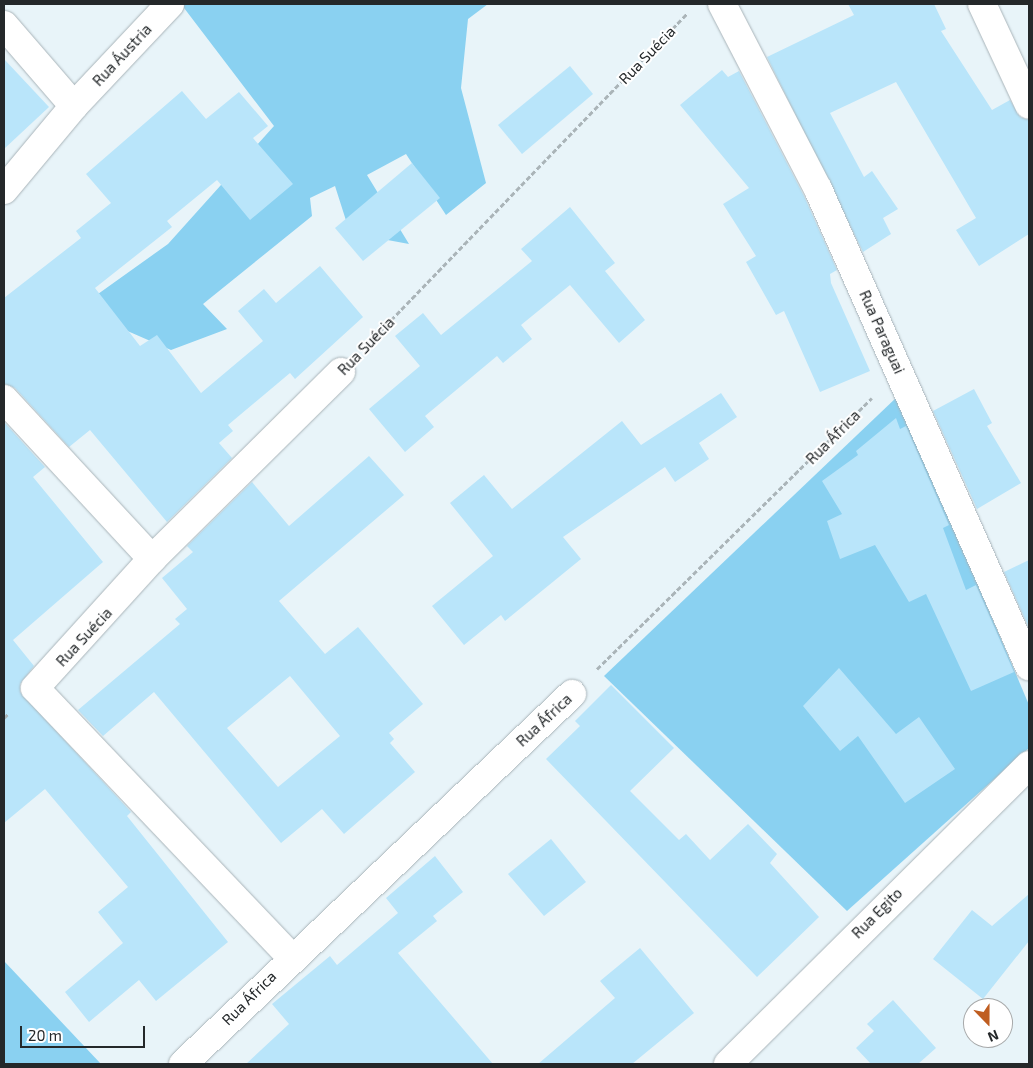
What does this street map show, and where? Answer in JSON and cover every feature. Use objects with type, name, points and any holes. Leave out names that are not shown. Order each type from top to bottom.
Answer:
[{"type":"street","name":"Rua Áustria","points":[[4,190],[74,106],[170,4]]},
{"type":"street","name":"Rua Paraguai","points":[[722,4],[818,189],[1029,666]]},
{"type":"street","points":[[982,4],[1029,105]]},
{"type":"street","points":[[4,25],[74,106]]},
{"type":"street","name":"Rua Suécia","points":[[291,956],[35,688],[152,559],[340,372]]},
{"type":"street","points":[[4,399],[152,559]]},
{"type":"street","name":"Rua África","points":[[183,1064],[291,956],[572,694]]},
{"type":"street","name":"Rua Egito","points":[[728,1064],[1029,765]]},
{"type":"path","name":"Rua Suécia","points":[[340,372],[689,11]]},
{"type":"path","name":"Rua África","points":[[572,694],[900,371]]},
{"type":"shaded area","points":[[181,4],[488,4],[468,19],[461,88],[486,183],[446,215],[406,154],[367,175],[409,244],[350,233],[335,186],[310,198],[312,216],[203,304],[227,329],[171,350],[77,309],[168,244],[274,126]]},
{"type":"shaded area","points":[[898,396],[1029,705],[1029,748],[847,911],[604,676]]},
{"type":"shaded area","points":[[4,961],[101,1064],[4,1064]]},
{"type":"building","points":[[848,4],[934,4],[946,29],[941,31],[992,110],[1010,100],[1020,117],[1029,120],[1029,234],[979,266],[956,230],[976,218],[896,82],[830,113],[864,177],[872,171],[898,209],[883,218],[891,234],[863,252],[767,57],[854,15]]},
{"type":"building","points":[[4,59],[49,107],[4,149]]},
{"type":"building","points":[[570,66],[593,94],[522,154],[498,125]]},
{"type":"building","points":[[722,70],[728,77],[739,71],[804,196],[837,270],[830,274],[831,283],[870,371],[820,392],[784,311],[776,315],[746,262],[756,256],[723,204],[749,188],[680,105]]},
{"type":"building","points":[[182,91],[206,119],[239,92],[268,126],[253,138],[293,184],[250,220],[217,180],[167,221],[172,227],[95,288],[140,346],[157,335],[201,393],[263,341],[238,311],[264,289],[276,303],[320,266],[363,317],[295,379],[290,373],[228,425],[233,431],[219,443],[232,458],[167,522],[90,430],[69,447],[15,388],[4,384],[4,298],[81,238],[76,231],[111,203],[86,174]]},
{"type":"building","points":[[412,163],[440,198],[363,261],[335,228]]},
{"type":"building","points":[[570,207],[615,263],[605,271],[645,320],[619,343],[570,285],[521,325],[532,339],[503,363],[497,356],[425,416],[434,427],[405,452],[369,409],[420,366],[395,336],[423,313],[441,335],[532,261],[521,249]]},
{"type":"building","points":[[974,389],[992,423],[987,426],[1021,483],[977,509],[933,411]]},
{"type":"building","points":[[721,393],[737,417],[699,443],[709,459],[675,482],[665,467],[563,537],[581,559],[505,621],[501,615],[464,645],[432,606],[493,556],[450,503],[484,475],[512,509],[622,421],[641,445]]},
{"type":"building","points":[[896,418],[900,429],[906,426],[949,525],[943,528],[966,590],[976,585],[1014,672],[971,691],[926,594],[909,602],[875,545],[840,559],[827,521],[842,514],[822,481],[858,455],[856,451]]},
{"type":"building","points":[[4,422],[45,467],[33,477],[103,562],[13,640],[34,666],[20,684],[20,692],[131,812],[127,816],[228,942],[156,1001],[139,980],[89,1022],[65,992],[123,943],[98,912],[128,887],[45,789],[4,823]]},
{"type":"building","points":[[369,456],[404,495],[279,601],[325,654],[358,627],[423,704],[389,733],[394,739],[390,743],[415,772],[344,834],[322,809],[281,843],[154,692],[103,736],[78,710],[180,624],[175,619],[187,609],[162,578],[193,552],[187,546],[252,482],[289,526]],"holes":[[[290,676],[340,736],[278,787],[227,728]]]},
{"type":"building","points":[[1029,560],[1029,628],[1004,572]]},
{"type":"building","points":[[839,668],[896,734],[919,717],[955,769],[905,803],[858,736],[840,751],[803,706]]},
{"type":"building","points":[[611,685],[674,748],[630,791],[679,840],[686,834],[710,860],[748,824],[777,854],[770,863],[819,917],[757,977],[546,759],[580,726],[575,721]]},
{"type":"building","points":[[551,839],[586,882],[544,916],[508,874]]},
{"type":"building","points":[[435,856],[463,892],[433,916],[437,921],[398,953],[493,1064],[246,1064],[289,1024],[272,1004],[330,956],[337,965],[398,913],[386,898]]},
{"type":"building","points":[[1029,894],[1029,941],[984,998],[982,998],[933,959],[972,910],[992,926]]},
{"type":"building","points":[[640,948],[694,1013],[632,1064],[538,1064],[615,998],[600,981]]},
{"type":"building","points":[[893,1000],[936,1048],[918,1064],[871,1064],[856,1048],[874,1031],[867,1024]]}]
